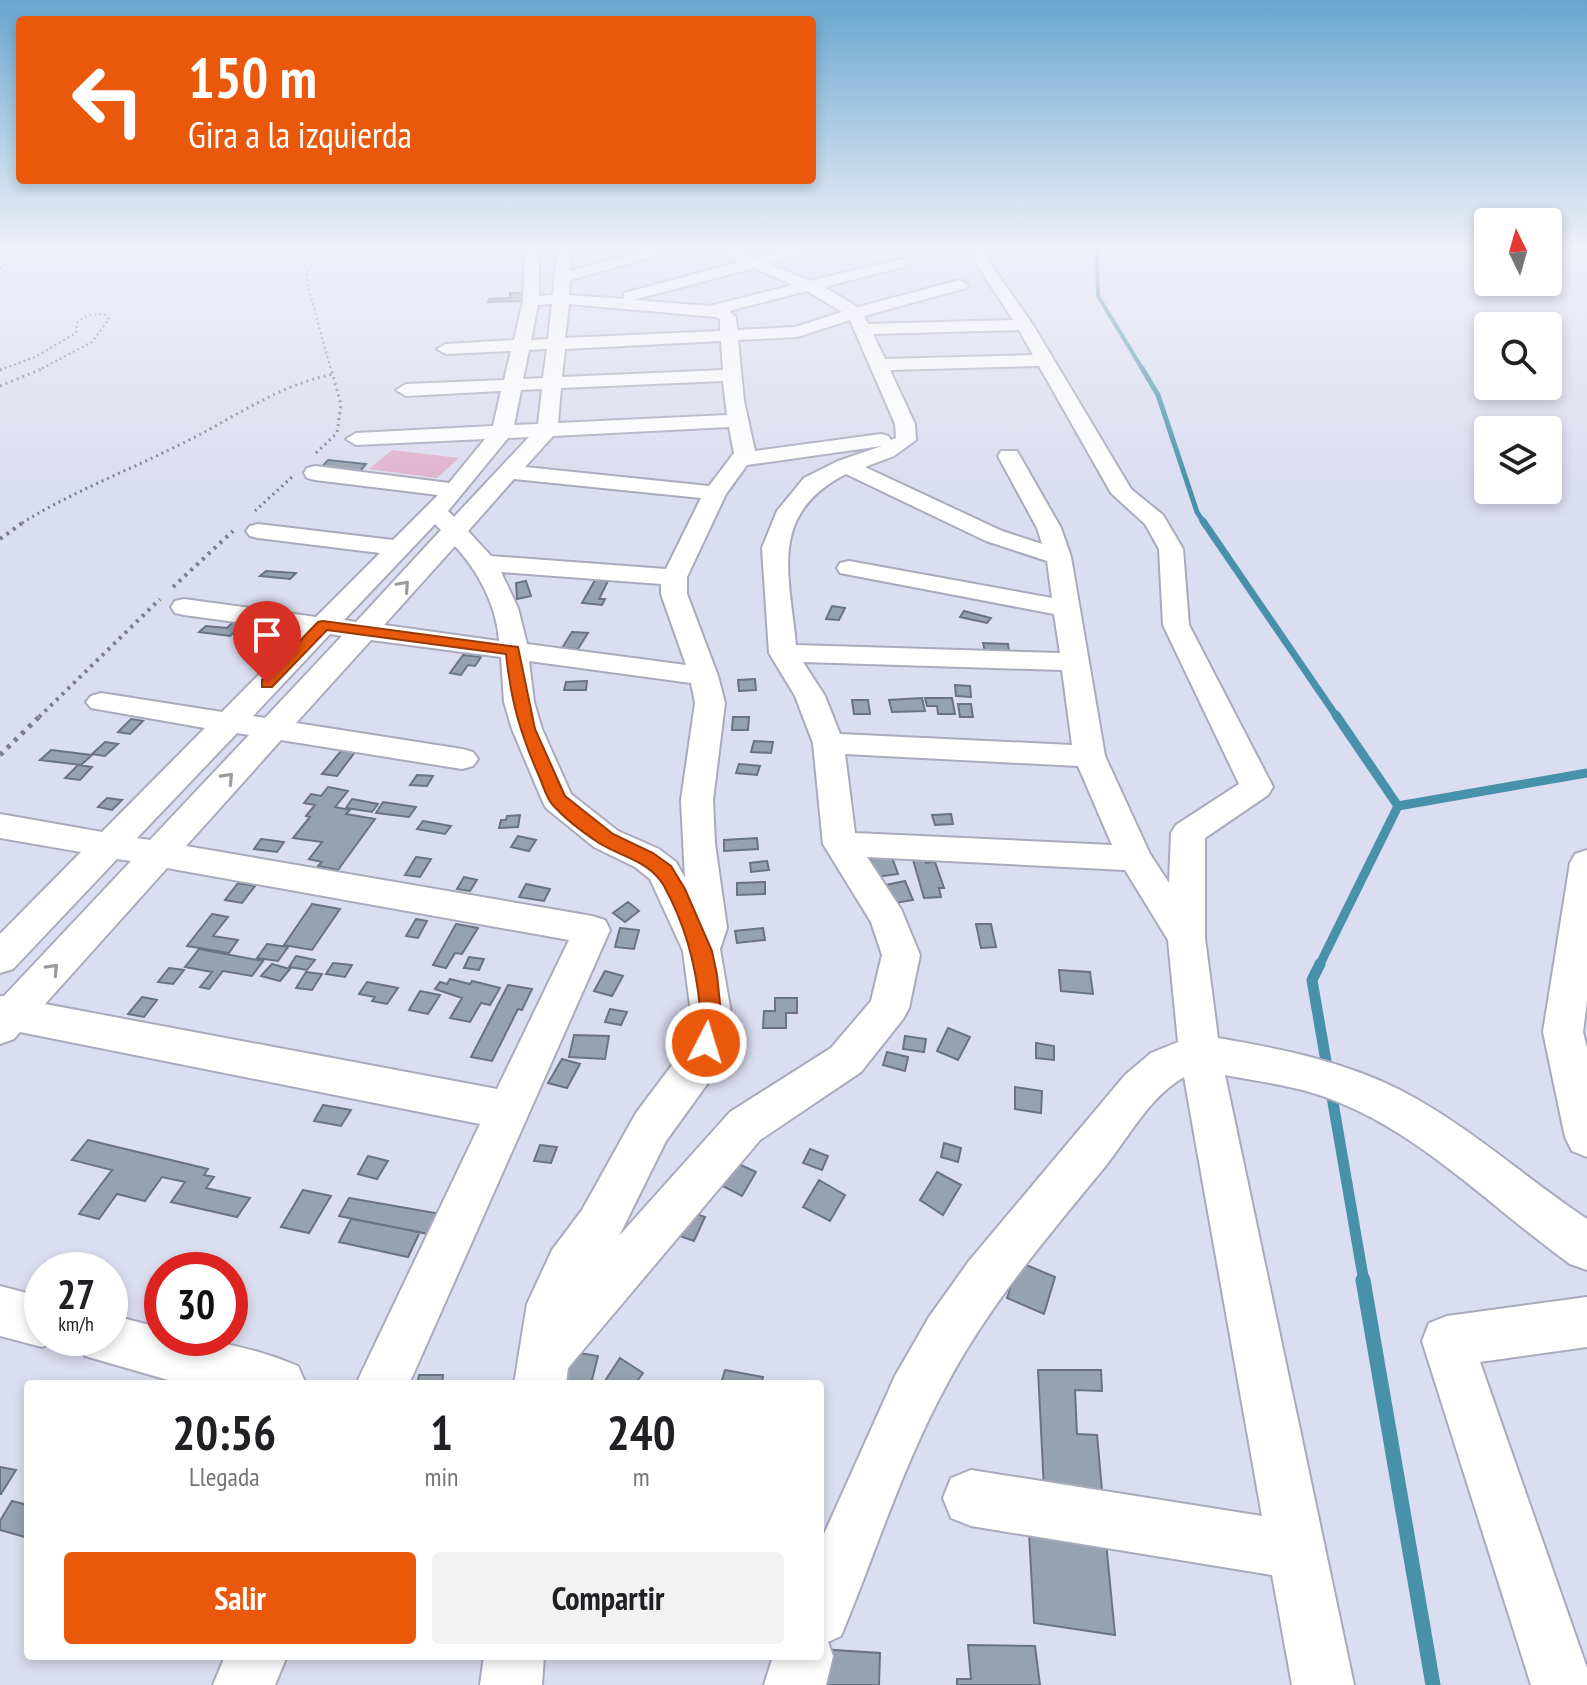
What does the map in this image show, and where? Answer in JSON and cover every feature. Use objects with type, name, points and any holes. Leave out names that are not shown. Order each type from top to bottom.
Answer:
[{"type":"street","points":[[4,1018],[363,631],[502,432],[526,328]]},
{"type":"street","points":[[0,958],[399,548],[448,510],[509,472],[547,430],[557,328]]},
{"type":"street","points":[[702,951],[709,928],[698,844],[697,800],[710,703],[704,676],[674,594],[674,577],[715,493],[745,453],[731,375],[729,328]]},
{"type":"street","points":[[446,349],[797,332],[821,328]]},
{"type":"street","points":[[543,1370],[745,1126],[846,1060],[889,1008],[901,955],[888,919],[840,844],[828,743],[810,696],[783,653],[774,548],[789,511],[812,483],[846,466],[887,452],[906,440],[905,424],[861,328]]},
{"type":"street","points":[[1026,328],[1122,493],[1155,520],[1171,549],[1176,625],[1257,787],[1188,833],[1186,938]]},
{"type":"street","points":[[878,365],[1045,360]]},
{"type":"street","points":[[406,390],[731,375]]},
{"type":"street","points":[[356,439],[738,421]]},
{"type":"street","points":[[739,460],[905,437]]},
{"type":"street","points":[[1009,456],[1049,528],[1059,557],[1089,756],[1135,858],[1186,938],[1224,1058],[1295,1550],[1323,1685]]},
{"type":"street","points":[[846,466],[994,536],[1059,557]]},
{"type":"street","points":[[307,468],[448,510],[484,563],[512,629],[519,702],[527,729],[558,800],[606,839],[647,858],[664,871],[702,951],[711,1013],[706,1043],[693,1070],[651,1127],[599,1226],[569,1267],[552,1304],[543,1370]]},
{"type":"street","points":[[509,472],[715,493]]},
{"type":"street","points":[[247,526],[399,548]]},
{"type":"street","points":[[484,563],[674,577]]},
{"type":"street","points":[[849,568],[1067,609]]},
{"type":"street","points":[[184,607],[704,676]]},
{"type":"street","points":[[783,653],[1075,662]]},
{"type":"street","points":[[101,702],[462,759]]},
{"type":"street","points":[[828,743],[1089,756]]},
{"type":"street","points":[[0,826],[592,930],[384,1380]]},
{"type":"street","points":[[840,844],[1135,858]]},
{"type":"street","points":[[1587,863],[1575,1031],[1587,1137]]},
{"type":"street","points":[[4,1018],[508,1110]]},
{"type":"street","points":[[824,1605],[873,1483],[929,1366],[978,1288],[1107,1131],[1133,1093],[1169,1062],[1224,1058],[1299,1069],[1349,1087],[1405,1115],[1579,1241]]},
{"type":"street","points":[[0,1311],[24,1317]]},
{"type":"street","points":[[1562,1685],[1447,1341],[1587,1322]]},
{"type":"street","points":[[128,1344],[265,1380]]},
{"type":"street","points":[[971,1498],[1295,1550]]},
{"type":"street","points":[[244,1685],[255,1660]]},
{"type":"street","points":[[511,1685],[514,1660]]},
{"type":"street","points":[[795,1685],[802,1660]]},
{"type":"path","points":[[0,370],[35,357],[76,333],[76,328]]},
{"type":"path","points":[[0,386],[80,351],[106,328]]},
{"type":"path","points":[[0,755],[247,526],[307,468],[337,433],[341,405],[320,328]]},
{"type":"path","points":[[0,539],[60,498],[180,445],[307,380],[333,374]]},
{"type":"shaded area","points":[[392,450],[459,458],[437,478],[369,469]]},
{"type":"building","points":[[328,460],[366,464],[358,474],[320,469]]},
{"type":"building","points":[[266,571],[296,573],[290,579],[260,576]]},
{"type":"building","points":[[595,580],[608,581],[599,599],[605,599],[602,605],[582,603]]},
{"type":"building","points":[[526,581],[531,596],[517,599],[516,583]]},
{"type":"building","points":[[832,606],[845,608],[839,620],[826,619]]},
{"type":"building","points":[[964,611],[991,618],[987,623],[960,617]]},
{"type":"building","points":[[233,622],[243,624],[230,636],[199,632],[206,626],[227,628]]},
{"type":"building","points":[[572,632],[588,633],[578,649],[562,648]]},
{"type":"building","points":[[983,643],[1008,644],[1009,652],[985,651]]},
{"type":"building","points":[[463,655],[481,657],[475,666],[468,665],[461,675],[450,673]]},
{"type":"building","points":[[755,679],[756,690],[739,691],[738,680]]},
{"type":"building","points":[[587,681],[586,690],[564,690],[566,682]]},
{"type":"building","points":[[955,685],[970,686],[971,697],[956,696]]},
{"type":"building","points":[[922,698],[925,711],[892,712],[889,700]]},
{"type":"building","points":[[925,698],[952,698],[955,714],[938,714],[937,706],[927,706]]},
{"type":"building","points":[[852,700],[868,700],[870,714],[854,714]]},
{"type":"building","points":[[958,704],[971,704],[973,717],[960,717]]},
{"type":"building","points":[[733,717],[749,717],[748,730],[732,730]]},
{"type":"building","points":[[131,719],[143,721],[130,734],[118,732]]},
{"type":"building","points":[[754,741],[773,742],[771,753],[751,752]]},
{"type":"building","points":[[105,742],[118,744],[105,756],[92,754]]},
{"type":"building","points":[[51,750],[92,755],[81,765],[40,760]]},
{"type":"building","points":[[341,751],[355,752],[337,776],[322,774]]},
{"type":"building","points":[[739,764],[760,766],[757,775],[736,773]]},
{"type":"building","points":[[78,765],[92,767],[80,780],[65,778]]},
{"type":"building","points":[[417,775],[433,776],[427,786],[410,785]]},
{"type":"building","points":[[328,787],[348,791],[335,807],[350,810],[346,814],[375,819],[338,870],[318,866],[322,862],[309,859],[322,842],[293,838],[310,817],[306,816],[315,805],[304,803],[311,794],[321,796]]},
{"type":"building","points":[[107,798],[122,800],[112,810],[98,807]]},
{"type":"building","points":[[352,799],[378,804],[372,812],[346,808]]},
{"type":"building","points":[[383,802],[416,807],[409,817],[376,813]]},
{"type":"building","points":[[951,814],[953,824],[935,825],[932,815]]},
{"type":"building","points":[[520,815],[518,827],[499,828],[501,820],[506,820],[507,816]]},
{"type":"building","points":[[423,821],[451,826],[445,834],[417,829]]},
{"type":"building","points":[[518,836],[536,840],[529,851],[511,847]]},
{"type":"building","points":[[757,838],[758,849],[724,851],[724,840]]},
{"type":"building","points":[[261,839],[284,842],[277,852],[254,849]]},
{"type":"building","points":[[889,849],[898,874],[877,877],[868,852]]},
{"type":"building","points":[[922,852],[926,863],[935,862],[944,888],[939,888],[941,897],[924,898],[911,853]]},
{"type":"building","points":[[416,857],[431,859],[420,877],[405,875]]},
{"type":"building","points":[[767,861],[769,870],[751,872],[750,863]]},
{"type":"building","points":[[464,877],[477,880],[470,891],[457,889]]},
{"type":"building","points":[[905,881],[913,900],[889,904],[881,886]]},
{"type":"building","points":[[765,882],[765,894],[737,895],[737,883]]},
{"type":"building","points":[[238,883],[255,886],[242,903],[225,900]]},
{"type":"building","points":[[526,884],[550,889],[544,901],[519,897]]},
{"type":"building","points":[[628,902],[639,911],[625,922],[613,913]]},
{"type":"building","points":[[312,904],[340,909],[312,950],[284,945]]},
{"type":"building","points":[[212,914],[228,917],[213,936],[238,940],[229,953],[187,946]]},
{"type":"building","points":[[416,919],[427,921],[418,938],[406,936]]},
{"type":"building","points":[[456,924],[478,928],[462,954],[455,953],[446,968],[433,965]]},
{"type":"building","points":[[976,924],[991,924],[996,947],[981,948]]},
{"type":"building","points":[[620,928],[639,930],[634,949],[615,947]]},
{"type":"building","points":[[763,928],[765,940],[737,943],[735,931]]},
{"type":"building","points":[[267,944],[288,947],[278,961],[257,958]]},
{"type":"building","points":[[199,949],[263,961],[252,976],[223,971],[209,989],[200,987],[212,972],[185,967]]},
{"type":"building","points":[[296,956],[315,960],[307,970],[289,967]]},
{"type":"building","points":[[469,957],[484,959],[479,970],[464,968]]},
{"type":"building","points":[[333,963],[352,965],[345,977],[326,974]]},
{"type":"building","points":[[272,964],[290,969],[280,981],[261,976]]},
{"type":"building","points":[[169,968],[184,970],[173,984],[158,982]]},
{"type":"building","points":[[1059,970],[1090,972],[1093,994],[1061,991]]},
{"type":"building","points":[[605,971],[623,976],[612,996],[594,991]]},
{"type":"building","points":[[306,972],[322,974],[312,990],[296,988]]},
{"type":"building","points":[[450,979],[500,988],[490,1005],[481,1003],[470,1022],[450,1018],[462,998],[435,989],[440,982],[447,984]]},
{"type":"building","points":[[367,982],[398,988],[387,1004],[372,1001],[375,997],[359,994]]},
{"type":"building","points":[[508,985],[532,989],[522,1010],[518,1009],[492,1061],[471,1057]]},
{"type":"building","points":[[420,991],[440,995],[428,1014],[409,1010]]},
{"type":"building","points":[[142,997],[157,1000],[144,1017],[128,1014]]},
{"type":"building","points":[[775,998],[797,998],[797,1013],[786,1013],[786,1028],[763,1028],[764,1011],[775,1011]]},
{"type":"building","points":[[610,1009],[627,1012],[621,1025],[605,1022]]},
{"type":"building","points":[[948,1028],[970,1037],[958,1060],[937,1051]]},
{"type":"building","points":[[574,1035],[609,1036],[605,1059],[569,1057]]},
{"type":"building","points":[[905,1036],[926,1039],[924,1052],[903,1049]]},
{"type":"building","points":[[1036,1043],[1054,1046],[1054,1060],[1036,1058]]},
{"type":"building","points":[[887,1052],[908,1057],[905,1071],[883,1065]]},
{"type":"building","points":[[562,1059],[580,1064],[567,1088],[548,1083]]},
{"type":"building","points":[[1015,1087],[1042,1091],[1041,1113],[1015,1109]]},
{"type":"building","points":[[323,1105],[351,1110],[341,1126],[314,1121]]},
{"type":"building","points":[[88,1140],[208,1169],[204,1175],[214,1177],[206,1188],[250,1198],[237,1217],[171,1202],[185,1182],[162,1177],[145,1201],[117,1194],[99,1219],[79,1214],[112,1170],[72,1160]]},
{"type":"building","points":[[944,1143],[961,1148],[958,1162],[941,1157]]},
{"type":"building","points":[[540,1145],[557,1147],[551,1163],[534,1161]]},
{"type":"building","points":[[810,1149],[828,1156],[822,1170],[803,1163]]},
{"type":"building","points":[[368,1156],[388,1161],[377,1179],[358,1174]]},
{"type":"building","points":[[730,1160],[756,1172],[742,1196],[717,1183]]},
{"type":"building","points":[[937,1172],[961,1185],[943,1215],[920,1200]]},
{"type":"building","points":[[819,1180],[845,1195],[830,1221],[803,1207]]},
{"type":"building","points":[[303,1190],[331,1196],[309,1233],[281,1227]]},
{"type":"building","points":[[349,1198],[452,1216],[443,1237],[339,1216]]},
{"type":"building","points":[[683,1209],[705,1217],[694,1241],[671,1233]]},
{"type":"building","points":[[351,1219],[420,1232],[408,1257],[339,1242]]},
{"type":"building","points":[[1019,1262],[1055,1277],[1044,1314],[1007,1298]]},
{"type":"building","points":[[567,1351],[598,1356],[592,1380],[558,1380]]},
{"type":"building","points":[[620,1358],[643,1373],[638,1380],[606,1380]]},
{"type":"building","points":[[725,1370],[763,1377],[762,1380],[722,1380]]},
{"type":"building","points":[[1038,1370],[1101,1370],[1102,1391],[1075,1390],[1077,1434],[1097,1435],[1102,1490],[1044,1489]]},
{"type":"building","points":[[419,1375],[443,1375],[442,1380],[418,1380]]},
{"type":"building","points":[[0,1467],[16,1470],[1,1494],[0,1494]]},
{"type":"building","points":[[12,1501],[24,1504],[24,1537],[0,1530],[0,1521]]},
{"type":"building","points":[[1029,1533],[1106,1542],[1115,1635],[1034,1623]]},
{"type":"building","points":[[968,1645],[1035,1646],[1040,1685],[957,1685],[957,1679],[971,1679]]},
{"type":"building","points":[[824,1649],[880,1653],[879,1685],[807,1685],[809,1660],[824,1660]]},
{"type":"waterway","points":[[1117,328],[1143,370]]},
{"type":"waterway","points":[[1142,368],[1158,395],[1197,512],[1204,523]]},
{"type":"waterway","points":[[1203,521],[1337,717]]},
{"type":"waterway","points":[[1336,715],[1398,806]]},
{"type":"waterway","points":[[1398,806],[1587,773]]},
{"type":"waterway","points":[[1319,966],[1398,806]]},
{"type":"waterway","points":[[1319,966],[1312,980],[1328,1073]]},
{"type":"waterway","points":[[1331,1091],[1364,1282]]},
{"type":"waterway","points":[[1363,1280],[1433,1685]]},
{"type":"route","points":[[267,683],[323,625],[513,650],[519,702],[527,729],[558,800],[606,839],[647,858],[664,871],[675,889],[702,951],[707,975],[711,1013],[706,1043]]}]
